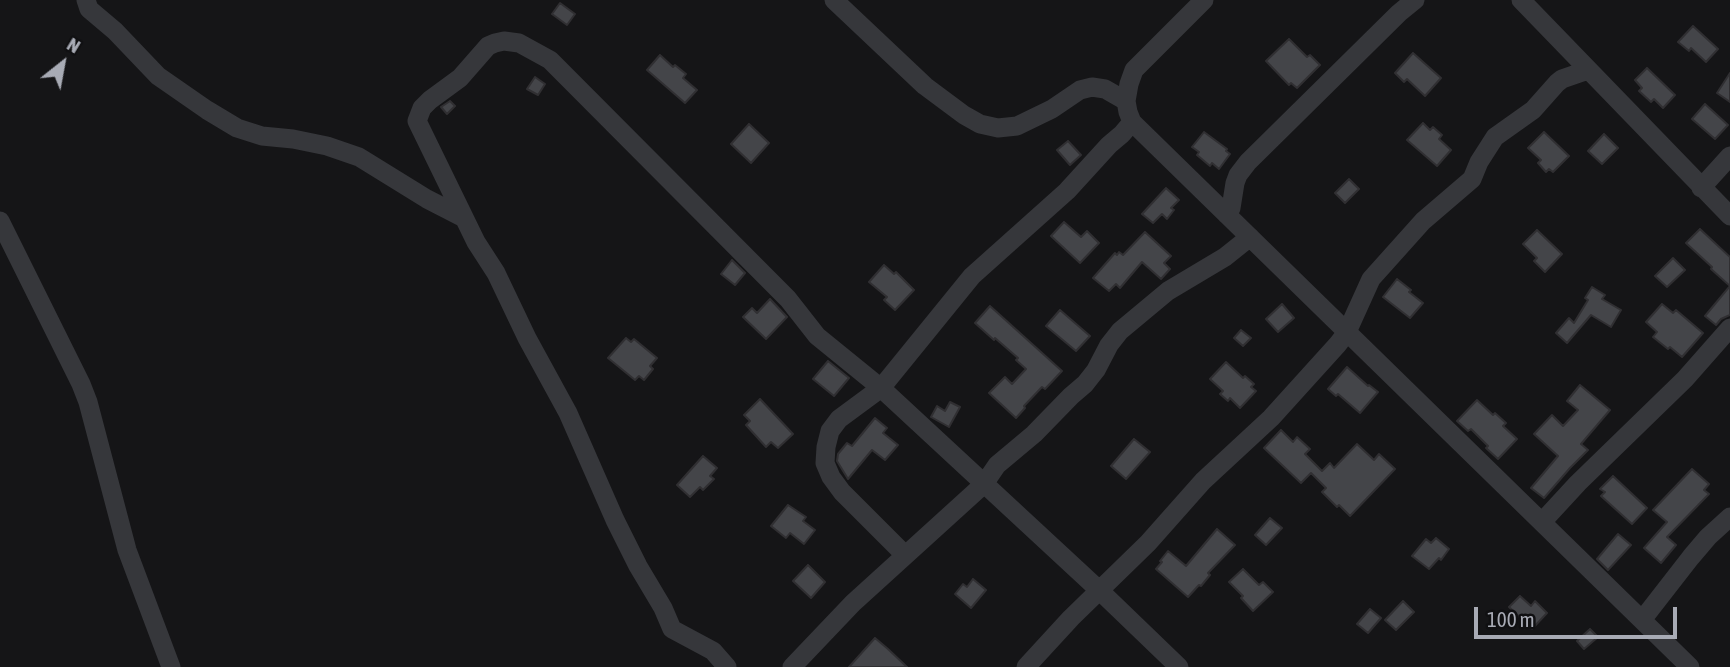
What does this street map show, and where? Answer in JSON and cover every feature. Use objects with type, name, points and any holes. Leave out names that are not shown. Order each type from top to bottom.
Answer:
[{"type":"street","points":[[86,0],[89,9],[115,31],[158,76],[237,128],[262,136],[327,146],[359,157],[426,200],[464,218]]},
{"type":"street","points":[[834,0],[925,86],[972,120],[989,127],[1026,123],[1086,88],[1105,89],[1126,101]]},
{"type":"street","points":[[1204,0],[1134,71],[1126,101],[1132,122],[1690,667]]},
{"type":"street","points":[[1227,215],[1238,175],[1248,162],[1415,0]]},
{"type":"street","points":[[1521,0],[1730,216]]},
{"type":"street","points":[[727,667],[713,651],[672,629],[615,520],[568,413],[527,338],[496,273],[476,242],[417,121],[422,108],[460,78],[488,46],[504,41],[519,43],[550,60],[788,299],[817,336],[881,388],[1179,667]]},
{"type":"street","points":[[1026,667],[1148,543],[1203,481],[1271,418],[1338,344],[1347,332],[1371,279],[1423,221],[1472,179],[1495,137],[1533,110],[1562,79],[1588,70]]},
{"type":"street","points":[[905,555],[842,492],[831,477],[825,463],[830,431],[839,419],[881,388],[972,276],[1068,191],[1132,122]]},
{"type":"street","points":[[1701,188],[1730,156]]},
{"type":"street","points":[[0,221],[88,402],[127,550],[171,667]]},
{"type":"street","points":[[792,667],[853,603],[984,484],[997,465],[1034,434],[1085,384],[1120,331],[1168,291],[1224,257],[1250,237]]},
{"type":"street","points":[[1542,522],[1578,483],[1677,387],[1730,328]]},
{"type":"street","points":[[1642,620],[1708,537],[1730,517]]},
{"type":"building","points":[[560,3],[575,14],[567,25],[552,14]]},
{"type":"building","points":[[1693,26],[1718,49],[1706,62],[1691,48],[1689,51],[1678,42]]},
{"type":"building","points":[[1289,39],[1307,57],[1310,55],[1320,65],[1297,88],[1291,83],[1289,85],[1266,61]]},
{"type":"building","points":[[1413,53],[1441,78],[1425,96],[1407,79],[1404,82],[1395,73]]},
{"type":"building","points":[[660,55],[686,74],[683,78],[697,90],[685,103],[647,70]]},
{"type":"building","points":[[1647,68],[1675,95],[1663,108],[1654,99],[1651,102],[1639,91],[1642,88],[1635,80]]},
{"type":"building","points":[[1730,73],[1730,102],[1717,93]]},
{"type":"building","points":[[535,77],[545,84],[538,95],[527,89]]},
{"type":"building","points":[[450,101],[455,106],[447,114],[441,107]]},
{"type":"building","points":[[1705,104],[1728,125],[1715,139],[1692,119]]},
{"type":"building","points":[[1423,123],[1430,130],[1433,127],[1442,135],[1439,139],[1451,150],[1437,166],[1407,140]]},
{"type":"building","points":[[749,124],[769,143],[751,163],[731,144]]},
{"type":"building","points":[[1204,132],[1230,154],[1219,169],[1212,163],[1210,166],[1192,147]]},
{"type":"building","points":[[1544,132],[1569,156],[1553,172],[1549,169],[1546,172],[1538,163],[1541,160],[1528,148]]},
{"type":"building","points":[[1604,134],[1618,148],[1602,164],[1588,151]]},
{"type":"building","points":[[1068,141],[1081,155],[1070,165],[1057,150]]},
{"type":"building","points":[[1349,179],[1359,189],[1345,203],[1335,193]]},
{"type":"building","points":[[1166,188],[1179,200],[1171,208],[1174,210],[1167,219],[1162,214],[1153,223],[1142,214]]},
{"type":"building","points":[[1064,222],[1081,237],[1087,231],[1099,243],[1080,263],[1051,236]]},
{"type":"building","points":[[1700,229],[1730,257],[1730,286],[1686,243]]},
{"type":"building","points":[[1537,230],[1562,254],[1545,272],[1534,261],[1537,258],[1523,244]]},
{"type":"building","points":[[1145,232],[1171,256],[1164,263],[1170,269],[1161,279],[1142,262],[1120,288],[1116,284],[1109,291],[1093,278],[1115,253],[1123,255]]},
{"type":"building","points":[[1673,258],[1685,270],[1667,287],[1655,276]]},
{"type":"building","points":[[732,260],[745,273],[735,285],[721,274]]},
{"type":"building","points":[[884,265],[894,274],[896,272],[914,290],[895,310],[884,300],[887,297],[869,282]]},
{"type":"building","points":[[1397,279],[1423,303],[1410,318],[1383,297]]},
{"type":"building","points":[[1730,286],[1730,315],[1716,325],[1705,316]]},
{"type":"building","points":[[1592,287],[1605,295],[1602,299],[1621,310],[1611,327],[1591,315],[1567,343],[1556,333],[1569,318],[1574,323],[1588,300],[1585,298]]},
{"type":"building","points":[[770,299],[787,317],[766,339],[743,317],[752,308],[757,313]]},
{"type":"building","points":[[1282,304],[1294,318],[1278,332],[1266,319]]},
{"type":"building","points":[[1662,304],[1673,313],[1676,310],[1703,333],[1682,357],[1653,337],[1657,332],[1646,322]]},
{"type":"building","points":[[990,306],[1062,371],[1045,389],[1042,387],[1016,418],[989,393],[1005,377],[1012,384],[1026,369],[1016,360],[1018,358],[975,323]]},
{"type":"building","points":[[1060,310],[1090,336],[1076,351],[1046,326]]},
{"type":"building","points":[[1241,330],[1251,338],[1243,346],[1234,338]]},
{"type":"building","points":[[626,338],[631,342],[634,339],[657,358],[650,366],[653,369],[644,380],[639,376],[635,380],[608,358]]},
{"type":"building","points":[[828,361],[849,378],[834,396],[813,379]]},
{"type":"building","points":[[1226,362],[1254,384],[1251,387],[1256,391],[1240,408],[1230,398],[1228,401],[1220,394],[1223,391],[1210,379]]},
{"type":"building","points":[[1347,367],[1378,392],[1360,413],[1328,389]]},
{"type":"building","points":[[1580,385],[1610,410],[1581,444],[1588,450],[1544,498],[1531,488],[1558,456],[1534,434],[1552,415],[1563,426],[1578,410],[1567,401]]},
{"type":"building","points":[[760,399],[793,434],[778,448],[771,442],[766,447],[746,425],[750,421],[744,415]]},
{"type":"building","points":[[1477,400],[1506,423],[1503,426],[1517,439],[1498,459],[1471,429],[1468,431],[1457,421]]},
{"type":"building","points":[[950,402],[960,407],[949,427],[931,417],[937,406],[945,411]]},
{"type":"building","points":[[875,418],[887,428],[883,433],[898,445],[885,460],[872,450],[848,479],[837,461],[838,454],[847,443],[852,446]]},
{"type":"building","points":[[1281,430],[1293,442],[1297,437],[1310,449],[1305,454],[1322,471],[1330,463],[1334,468],[1357,444],[1374,460],[1379,454],[1395,469],[1350,516],[1322,492],[1326,488],[1311,473],[1301,483],[1264,448]]},
{"type":"building","points":[[1134,439],[1150,452],[1126,479],[1111,466]]},
{"type":"building","points":[[703,456],[717,468],[710,476],[714,479],[703,490],[700,487],[690,497],[677,485]]},
{"type":"building","points":[[1692,469],[1709,484],[1704,490],[1709,494],[1667,537],[1676,545],[1661,563],[1644,548],[1667,522],[1653,510]]},
{"type":"building","points":[[1613,476],[1647,508],[1632,524],[1601,496],[1605,492],[1600,489]]},
{"type":"building","points":[[788,505],[806,517],[803,521],[815,530],[804,544],[790,533],[786,538],[771,526]]},
{"type":"building","points":[[1270,518],[1282,528],[1266,545],[1255,535]]},
{"type":"building","points":[[1217,529],[1235,545],[1208,573],[1210,575],[1201,586],[1188,597],[1156,569],[1168,551],[1186,566]]},
{"type":"building","points":[[1618,534],[1631,545],[1608,570],[1597,559]]},
{"type":"building","points":[[1436,538],[1449,549],[1441,560],[1439,558],[1429,569],[1412,556],[1426,539],[1431,543]]},
{"type":"building","points":[[808,565],[825,582],[811,598],[793,581]]},
{"type":"building","points":[[1243,569],[1259,585],[1263,582],[1273,592],[1253,611],[1229,582]]},
{"type":"building","points":[[973,579],[986,590],[971,608],[955,594],[963,584],[967,587]]},
{"type":"building","points":[[1520,596],[1531,606],[1535,601],[1547,613],[1532,629],[1509,607]]},
{"type":"building","points":[[1403,601],[1414,612],[1396,630],[1385,620]]},
{"type":"building","points":[[1370,609],[1381,618],[1368,633],[1357,624]]},
{"type":"building","points":[[1590,629],[1598,637],[1584,649],[1577,641]]},
{"type":"building","points":[[875,638],[888,649],[907,667],[849,667]]}]
